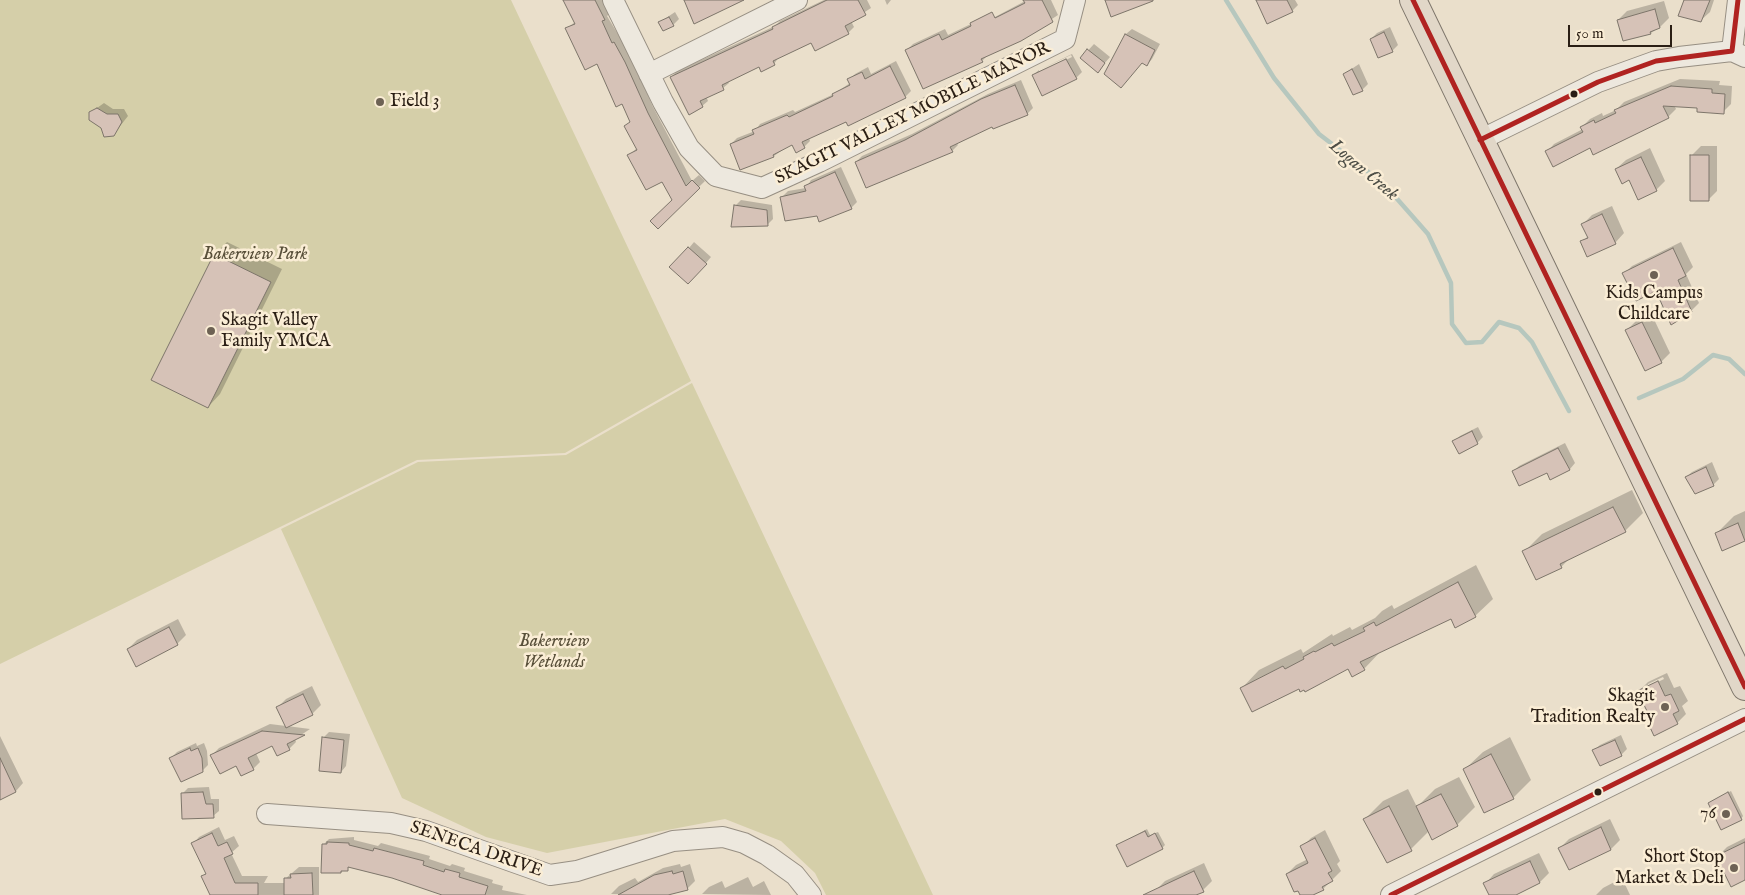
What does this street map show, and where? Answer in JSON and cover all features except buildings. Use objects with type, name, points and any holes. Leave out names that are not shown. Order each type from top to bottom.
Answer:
[{"type":"main road","points":[[1414,0],[1745,687]]},
{"type":"street","name":"SKAGIT VALLEY MOBILE MANOR","points":[[613,0],[649,74],[689,148],[716,176],[762,188],[819,162],[1065,39],[1075,0]]},
{"type":"street","points":[[649,74],[797,0]]},
{"type":"street","points":[[1480,140],[1598,82],[1656,62],[1679,57],[1738,54],[1738,0]]},
{"type":"street","points":[[1391,895],[1745,719]]},
{"type":"street","name":"SENECA DRIVE","points":[[267,814],[391,823],[426,831],[550,875],[577,871],[673,841],[723,837],[744,843],[767,854],[795,875],[811,895]]},
{"type":"green space","name":"Bakerview Park","points":[[0,0],[511,0],[691,381],[565,453],[417,460],[0,664]]},
{"type":"green space","name":"Bakerview Wetlands","points":[[692,383],[933,895],[826,895],[815,873],[781,841],[725,819],[547,853],[486,837],[402,798],[281,529],[418,462],[566,455]]},
{"type":"waterway","name":"Logan Creek","points":[[1226,0],[1274,78],[1319,134],[1384,184],[1428,234],[1451,283],[1452,324],[1466,343],[1482,342],[1499,322],[1519,328],[1532,342],[1569,411]]},
{"type":"waterway","name":"Logan Creek","points":[[1639,398],[1683,379],[1713,355],[1729,359],[1745,374]]},
{"type":"transit line","points":[[1413,0],[1745,687]]},
{"type":"transit line","points":[[1480,140],[1598,82],[1656,61],[1732,51],[1738,0]]},
{"type":"transit line","points":[[1391,895],[1745,719]]},
{"type":"place","name":"Field 3","points":[[380,102]]},
{"type":"place","name":"Kids Campus Childcare","points":[[1654,275]]},
{"type":"place","name":"Skagit Valley Family YMCA","points":[[211,331]]},
{"type":"place","name":"Skagit Tradition Realty","points":[[1665,707]]},
{"type":"place","name":"76","points":[[1726,814]]},
{"type":"place","name":"Short Stop Market & Deli","points":[[1734,868]]}]
